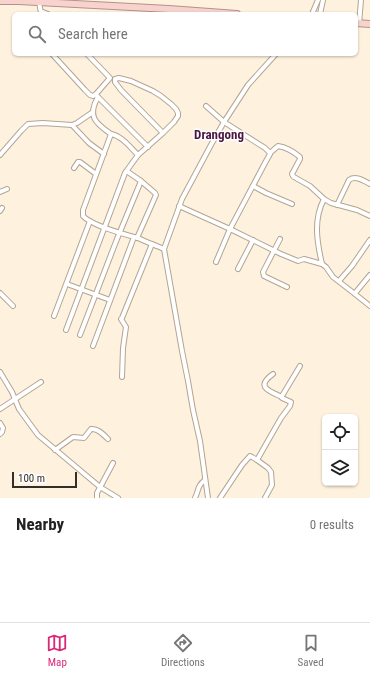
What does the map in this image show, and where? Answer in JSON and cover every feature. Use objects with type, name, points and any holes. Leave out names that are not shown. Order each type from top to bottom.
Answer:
[{"type":"highway","points":[[0,1],[210,12]]},
{"type":"highway","points":[[358,24],[370,24]]},
{"type":"street","points":[[313,12],[318,0]]},
{"type":"street","points":[[320,12],[323,0]]},
{"type":"street","points":[[358,24],[361,0]]},
{"type":"street","points":[[40,2],[40,12]]},
{"type":"street","points":[[54,56],[90,95],[97,96],[148,147]]},
{"type":"street","points":[[89,56],[163,133]]},
{"type":"street","points":[[208,498],[200,441],[164,249],[186,190],[224,122],[248,85],[274,56]]},
{"type":"street","points":[[110,78],[97,96],[93,111],[93,118],[111,134],[121,138],[138,155]]},
{"type":"street","points":[[66,330],[124,175],[138,155],[163,133],[178,116],[176,109],[161,96],[139,84],[117,78],[115,78],[115,82]]},
{"type":"street","points":[[206,106],[224,122],[265,148],[270,153]]},
{"type":"street","points":[[0,155],[2,150],[28,124],[43,123],[72,125],[81,121],[93,111]]},
{"type":"street","points":[[72,125],[89,143],[104,154]]},
{"type":"street","points":[[111,134],[96,174],[83,216],[90,221],[164,249]]},
{"type":"street","points":[[216,262],[230,229],[270,153],[276,147],[280,146],[298,156],[300,159],[292,174],[293,176],[310,186],[324,199],[331,203],[357,210],[370,216]]},
{"type":"street","points":[[74,168],[78,162],[80,162],[96,174]]},
{"type":"street","points":[[93,346],[110,300],[156,195],[141,181],[126,172]]},
{"type":"street","points":[[337,205],[352,178],[370,184]]},
{"type":"street","points":[[80,336],[141,181]]},
{"type":"street","points":[[253,186],[292,204]]},
{"type":"street","points":[[0,192],[7,189]]},
{"type":"street","points":[[322,264],[317,242],[317,233],[318,214],[324,199]]},
{"type":"street","points":[[179,206],[298,261],[304,259],[322,264],[333,277],[370,306]]},
{"type":"street","points":[[54,316],[90,221]]},
{"type":"street","points":[[280,239],[263,274],[264,276],[287,288]]},
{"type":"street","points":[[238,270],[253,240]]},
{"type":"street","points":[[339,281],[352,266],[370,240]]},
{"type":"street","points":[[122,377],[123,348],[126,327],[122,321],[122,318],[152,244]]},
{"type":"street","points":[[355,294],[370,275]]},
{"type":"street","points":[[67,284],[110,300]]},
{"type":"street","points":[[0,293],[13,306]]},
{"type":"street","points":[[282,397],[300,366]]},
{"type":"street","points":[[0,372],[19,409],[38,435],[100,487],[118,498]]},
{"type":"street","points":[[257,460],[291,402],[264,387],[266,380],[273,374]]},
{"type":"street","points":[[0,409],[41,382]]},
{"type":"street","points":[[0,423],[3,428],[0,434]]},
{"type":"street","points":[[55,450],[73,437],[84,438],[93,428],[95,428],[108,440]]},
{"type":"street","points":[[220,498],[234,475],[250,456],[268,468],[271,472],[272,485],[265,498]]},
{"type":"street","points":[[97,498],[97,493],[114,463]]},
{"type":"street","points":[[194,498],[199,486],[205,480]]},
{"type":"district","name":"Drangong","points":[[219,134]]}]
